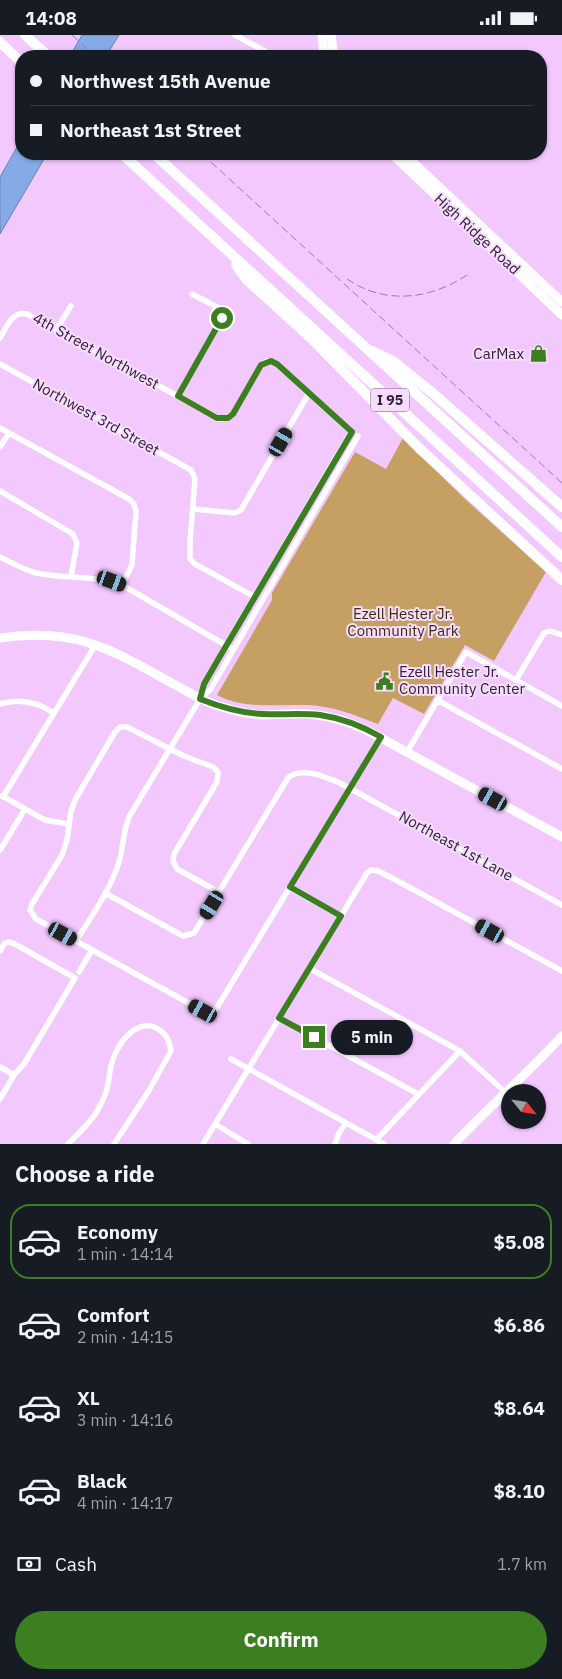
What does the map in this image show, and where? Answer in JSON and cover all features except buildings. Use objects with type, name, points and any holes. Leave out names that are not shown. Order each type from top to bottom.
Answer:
[{"type":"highway","points":[[25,35],[41,50]]},
{"type":"highway","points":[[0,43],[15,57]]},
{"type":"highway","name":"I 95","points":[[129,160],[562,557]]},
{"type":"highway","name":"I 95","points":[[160,160],[562,527]]},
{"type":"highway","points":[[219,243],[247,280],[305,333],[438,466],[562,580]]},
{"type":"highway","points":[[363,347],[393,361],[470,425],[562,507]]},
{"type":"street","points":[[235,35],[263,50]]},
{"type":"street","points":[[322,35],[327,50]]},
{"type":"street","points":[[330,50],[331,35]]},
{"type":"street","name":"High Ridge Road","points":[[400,160],[434,187]]},
{"type":"street","name":"High Ridge Road","points":[[409,160],[434,187],[504,253],[562,302]]},
{"type":"street","name":"High Ridge Road","points":[[504,253],[562,315]]},
{"type":"street","points":[[178,396],[222,318],[219,308],[192,293]]},
{"type":"street","points":[[56,330],[71,306]]},
{"type":"street","name":"4th Street Northwest","points":[[0,338],[16,314],[27,314],[217,418],[228,418],[233,414],[261,365],[267,361],[277,364],[309,393]]},
{"type":"street","name":"Northwest 3rd Street","points":[[0,364],[192,470],[196,479],[193,509]]},
{"type":"street","points":[[200,699],[204,684],[226,645],[255,597],[352,432],[309,393],[241,510],[234,513],[193,509],[189,555],[192,562],[255,597]]},
{"type":"street","points":[[0,428],[132,501],[136,511],[132,565],[122,585]]},
{"type":"street","points":[[0,447],[9,433]]},
{"type":"street","points":[[76,941],[105,893],[118,865],[126,822],[200,699],[210,690],[358,436]]},
{"type":"street","points":[[0,491],[73,534],[77,543],[71,576]]},
{"type":"street","points":[[0,557],[16,566],[33,572],[103,579],[122,585],[234,649]]},
{"type":"street","points":[[516,680],[542,636],[547,632],[554,631],[562,635]]},
{"type":"street","points":[[0,638],[18,635],[46,635],[96,644],[122,656],[200,699],[222,707],[249,713],[308,714],[332,718],[358,726],[562,837]]},
{"type":"street","points":[[68,824],[48,821],[2,796],[96,644]]},
{"type":"street","points":[[407,751],[466,653],[562,706]]},
{"type":"street","points":[[0,704],[11,701],[28,702],[40,705],[54,713]]},
{"type":"street","points":[[437,701],[562,769]]},
{"type":"street","points":[[105,893],[184,936],[196,931],[219,892],[177,869],[173,861],[174,854],[218,782],[219,775],[216,769],[169,749],[127,727],[120,727],[115,732],[80,788],[71,811],[67,840],[62,855],[31,907],[31,914],[36,919],[203,1011],[213,1011],[216,1009],[381,737]]},
{"type":"street","name":"Northeast 1st Lane","points":[[219,892],[290,776],[297,773],[329,778],[350,788],[562,905]]},
{"type":"street","points":[[0,850],[25,809]]},
{"type":"street","points":[[203,1144],[366,873],[371,870],[378,871],[396,880],[562,971]]},
{"type":"street","points":[[290,887],[341,916]]},
{"type":"street","points":[[0,951],[4,944],[8,942],[13,943],[77,975]]},
{"type":"street","points":[[0,1099],[14,1075],[24,1064],[92,950]]},
{"type":"street","points":[[310,968],[460,1051],[501,1088]]},
{"type":"street","points":[[279,1018],[418,1095]]},
{"type":"street","points":[[68,1144],[89,1123],[102,1103],[109,1081],[111,1066],[122,1044],[136,1027],[147,1025],[155,1027],[167,1037],[170,1051],[148,1092],[114,1144]]},
{"type":"street","points":[[513,1084],[561,1037]]},
{"type":"street","points":[[376,1139],[460,1051]]},
{"type":"street","points":[[231,1059],[384,1144]]},
{"type":"street","points":[[0,1067],[14,1075]]},
{"type":"street","points":[[454,1144],[501,1096]]},
{"type":"street","points":[[335,1144],[339,1133],[346,1123]]},
{"type":"street","points":[[215,1124],[248,1144]]},
{"type":"green space","name":"Ezell Hester Jr. Community Park","points":[[403,438],[464,498],[546,572],[494,661],[465,645],[424,714],[393,698],[378,724],[326,707],[239,703],[217,695],[272,600],[272,593],[355,452],[386,469]]},
{"type":"water","points":[[82,35],[119,35],[110,50],[73,50]]},
{"type":"water","points":[[15,151],[15,160],[43,160],[0,234],[0,177]]},
{"type":"railway","points":[[72,35],[88,50]]},
{"type":"railway","points":[[209,160],[562,483]]},
{"type":"railway","points":[[347,279],[362,288],[377,293],[409,296],[441,289],[470,273]]},
{"type":"place","name":"CarMax","points":[[538,354]]},
{"type":"place","name":"Ezell Hester Jr. Community Center","points":[[385,681]]},
{"type":"route","points":[[222,318],[178,396],[217,418],[228,418],[233,414],[261,365],[271,361],[277,364],[352,432],[204,684],[200,699],[222,707],[249,713],[263,715],[308,714],[332,718],[358,726],[381,737],[290,887],[341,916],[279,1018],[314,1037]]}]
